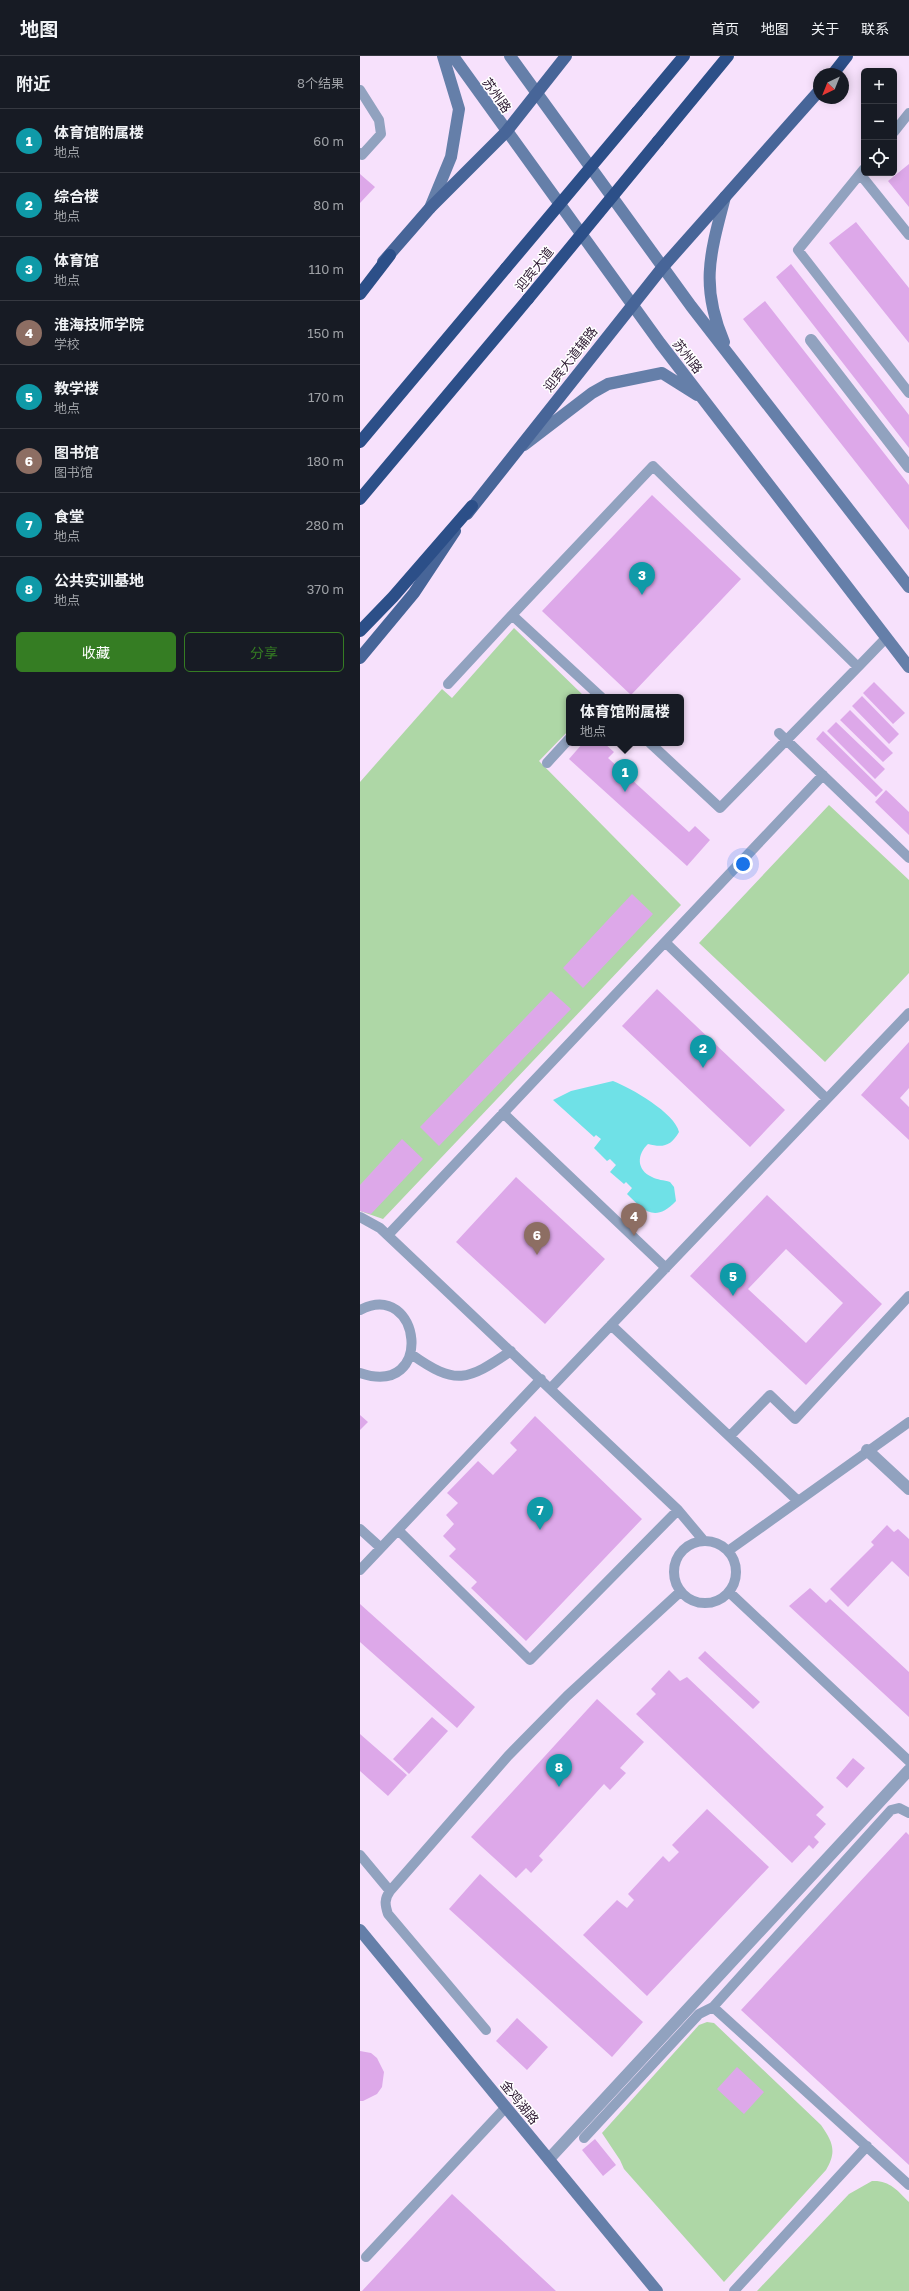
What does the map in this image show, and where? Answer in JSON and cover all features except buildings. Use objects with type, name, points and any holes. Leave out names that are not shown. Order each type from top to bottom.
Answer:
[{"type":"highway","name":"迎宾大道","points":[[360,442],[684,56]]},
{"type":"highway","name":"迎宾大道","points":[[360,499],[528,299],[728,56]]},
{"type":"highway","points":[[838,68],[847,56]]},
{"type":"highway","points":[[360,294],[390,255]]},
{"type":"highway","points":[[360,631],[393,597],[472,506]]},
{"type":"main road","points":[[430,208],[451,157],[459,109],[443,56]]},
{"type":"main road","name":"苏州路","points":[[453,56],[506,132],[632,304],[909,667]]},
{"type":"main road","points":[[510,56],[662,268],[909,588]]},
{"type":"main road","points":[[360,286],[390,255],[430,208],[506,132],[537,95],[566,56]]},
{"type":"main road","points":[[840,68],[853,56]]},
{"type":"main road","name":"迎宾大道辅路","points":[[360,658],[414,593],[472,506],[632,304],[813,98]]},
{"type":"main road","points":[[725,197],[710,256],[709,292],[714,318],[732,359]]},
{"type":"main road","points":[[515,452],[592,393],[613,383],[662,373],[705,401]]},
{"type":"main road","name":"金鸡湖路","points":[[360,1930],[657,2291]]},
{"type":"street","points":[[811,340],[909,467]]},
{"type":"street","points":[[867,1450],[909,1489]]},
{"type":"street","points":[[549,2159],[909,1770]]},
{"type":"lane","points":[[360,90],[379,120],[381,134],[362,155],[360,153]]},
{"type":"lane","points":[[897,128],[909,113]]},
{"type":"lane","points":[[861,173],[798,250],[908,390]]},
{"type":"lane","points":[[865,176],[909,235]]},
{"type":"lane","points":[[448,684],[653,466],[858,667]]},
{"type":"lane","points":[[512,615],[598,694]]},
{"type":"lane","points":[[653,746],[720,808],[782,737],[858,667],[886,638]]},
{"type":"lane","points":[[782,737],[908,854]]},
{"type":"lane","points":[[546,764],[566,742]]},
{"type":"lane","points":[[388,1236],[822,775]]},
{"type":"lane","points":[[665,942],[827,1098]]},
{"type":"lane","points":[[551,1388],[909,1013]]},
{"type":"lane","points":[[503,1113],[666,1268]]},
{"type":"lane","points":[[360,1217],[380,1228],[551,1388],[678,1510],[704,1541]]},
{"type":"lane","points":[[730,1436],[770,1395],[795,1419],[909,1296]]},
{"type":"lane","points":[[360,1310],[377,1305],[388,1307],[399,1312],[411,1331],[413,1343],[410,1354],[404,1365],[395,1372],[383,1377],[371,1377],[360,1373]]},
{"type":"lane","points":[[612,1325],[797,1500]]},
{"type":"lane","points":[[410,1354],[433,1370],[450,1375],[466,1376],[481,1372],[511,1351]]},
{"type":"lane","points":[[360,1570],[541,1379]]},
{"type":"lane","points":[[728,1551],[867,1450],[909,1422]]},
{"type":"lane","points":[[398,1530],[530,1660],[678,1510]]},
{"type":"lane","points":[[360,1528],[381,1548]]},
{"type":"lane","points":[[704,1541],[713,1542],[728,1551],[736,1567],[734,1584],[729,1592],[722,1598],[705,1603],[692,1600],[680,1592],[674,1574],[679,1555],[686,1548],[704,1541]]},
{"type":"lane","points":[[486,2030],[388,1914],[385,1906],[386,1897],[508,1756],[567,1696],[680,1592]]},
{"type":"lane","points":[[729,1592],[909,1761]]},
{"type":"lane","points":[[584,2138],[699,2014],[712,2007],[891,1810],[899,1808],[909,1813]]},
{"type":"lane","points":[[360,1855],[390,1891]]},
{"type":"lane","points":[[712,2007],[909,2185]]},
{"type":"lane","points":[[366,2257],[506,2107]]},
{"type":"lane","points":[[734,2291],[867,2146]]},
{"type":"shaded area","points":[[514,628],[582,694],[566,694],[566,733],[539,761],[681,905],[383,1219],[360,1211],[360,782],[442,689],[452,698]]},
{"type":"shaded area","points":[[829,805],[909,880],[909,973],[825,1062],[699,943]]},
{"type":"shaded area","points":[[613,1081],[641,1095],[661,1109],[670,1117],[679,1132],[670,1143],[666,1145],[658,1146],[648,1144],[644,1148],[640,1157],[641,1166],[647,1174],[656,1179],[670,1182],[674,1187],[676,1201],[662,1212],[650,1212],[644,1209],[627,1194],[632,1188],[626,1182],[624,1184],[610,1172],[616,1165],[610,1159],[607,1161],[594,1148],[601,1139],[596,1135],[594,1137],[553,1100],[571,1091]]},
{"type":"shaded area","points":[[707,2022],[714,2023],[821,2125],[831,2142],[832,2147],[832,2158],[826,2170],[724,2282],[624,2169],[620,2160],[602,2133],[699,2025]]},
{"type":"shaded area","points":[[872,2181],[888,2184],[897,2190],[909,2202],[909,2291],[757,2291],[849,2194]]},
{"type":"place","name":"体育馆","points":[[642,595]]},
{"type":"place","name":"体育馆附属楼","points":[[625,792]]},
{"type":"place","name":"综合楼","points":[[703,1068]]},
{"type":"place","name":"淮海技师学院","points":[[634,1236]]},
{"type":"place","name":"图书馆","points":[[537,1255]]},
{"type":"place","name":"教学楼","points":[[733,1296]]},
{"type":"place","name":"食堂","points":[[540,1530]]},
{"type":"place","name":"公共实训基地","points":[[559,1787]]}]
